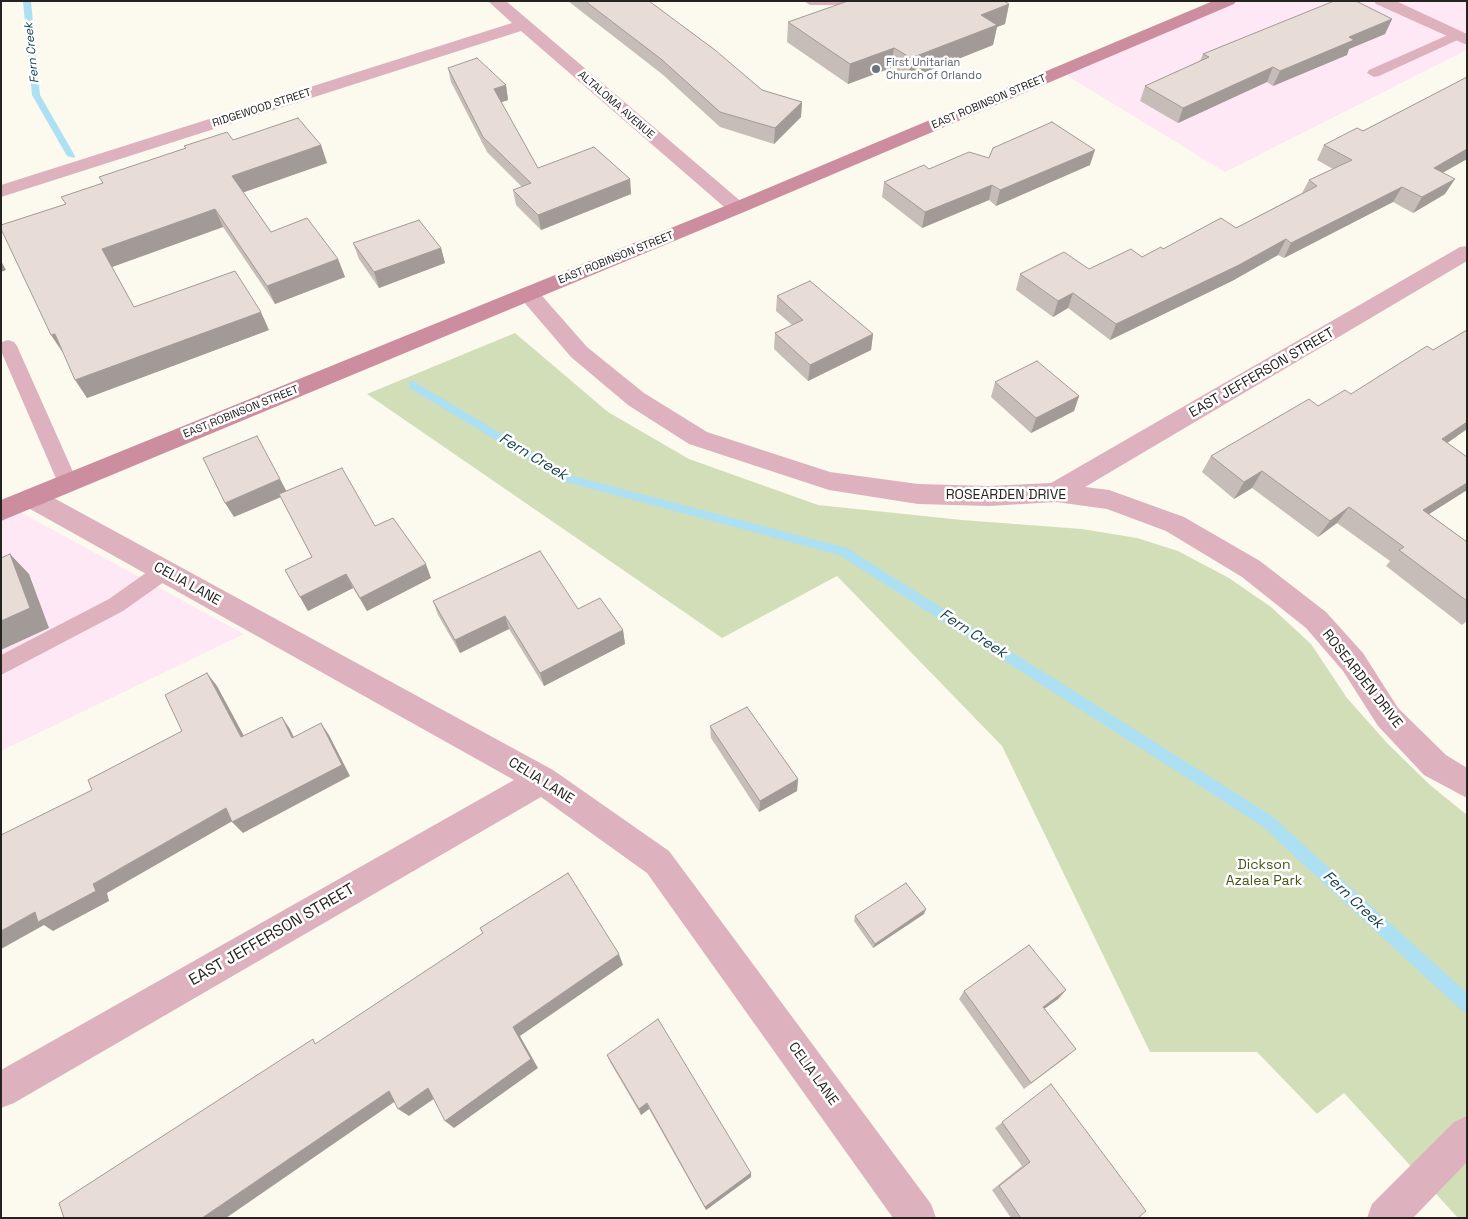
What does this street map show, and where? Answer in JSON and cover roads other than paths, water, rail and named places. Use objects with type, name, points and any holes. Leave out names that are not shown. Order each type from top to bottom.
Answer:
[{"type":"main road","name":"EAST ROBINSON STREET","points":[[1,511],[737,208],[1228,1]]},
{"type":"street","name":"ALTALOMA AVENUE","points":[[496,1],[737,208]]},
{"type":"street","points":[[1382,1],[1462,37]]},
{"type":"street","name":"RIDGEWOOD STREET","points":[[1,191],[523,25]]},
{"type":"street","name":"EAST JEFFERSON STREET","points":[[1056,492],[1467,252]]},
{"type":"street","name":"ROSEARDEN DRIVE","points":[[528,294],[586,358],[636,399],[698,438],[829,482],[918,494],[989,496],[1056,492],[1109,500],[1175,524],[1251,569],[1316,620],[1353,662],[1388,716],[1435,765],[1467,784]]},
{"type":"street","name":"CELIA LANE","points":[[32,498],[542,780],[658,862],[917,1218]]},
{"type":"street","name":"EAST JEFFERSON STREET","points":[[1,1090],[542,780]]},
{"type":"street","points":[[1386,1218],[1460,1142]]},
{"type":"lane","points":[[810,1],[840,1]]},
{"type":"lane","points":[[1374,73],[1462,37]]},
{"type":"lane","points":[[8,346],[68,483]]},
{"type":"lane","points":[[1,666],[116,605],[164,570]]},
{"type":"waterway","name":"Fern Creek","points":[[27,1],[36,95],[71,156]]},
{"type":"waterway","name":"Fern Creek","points":[[413,385],[570,479],[843,551],[1267,821],[1467,1004]]},
{"type":"place","name":"First Unitarian Church of Orlando","points":[[876,69]]},
{"type":"park label","name":"Dickson Azalea Park","points":[[1264,874]]}]
